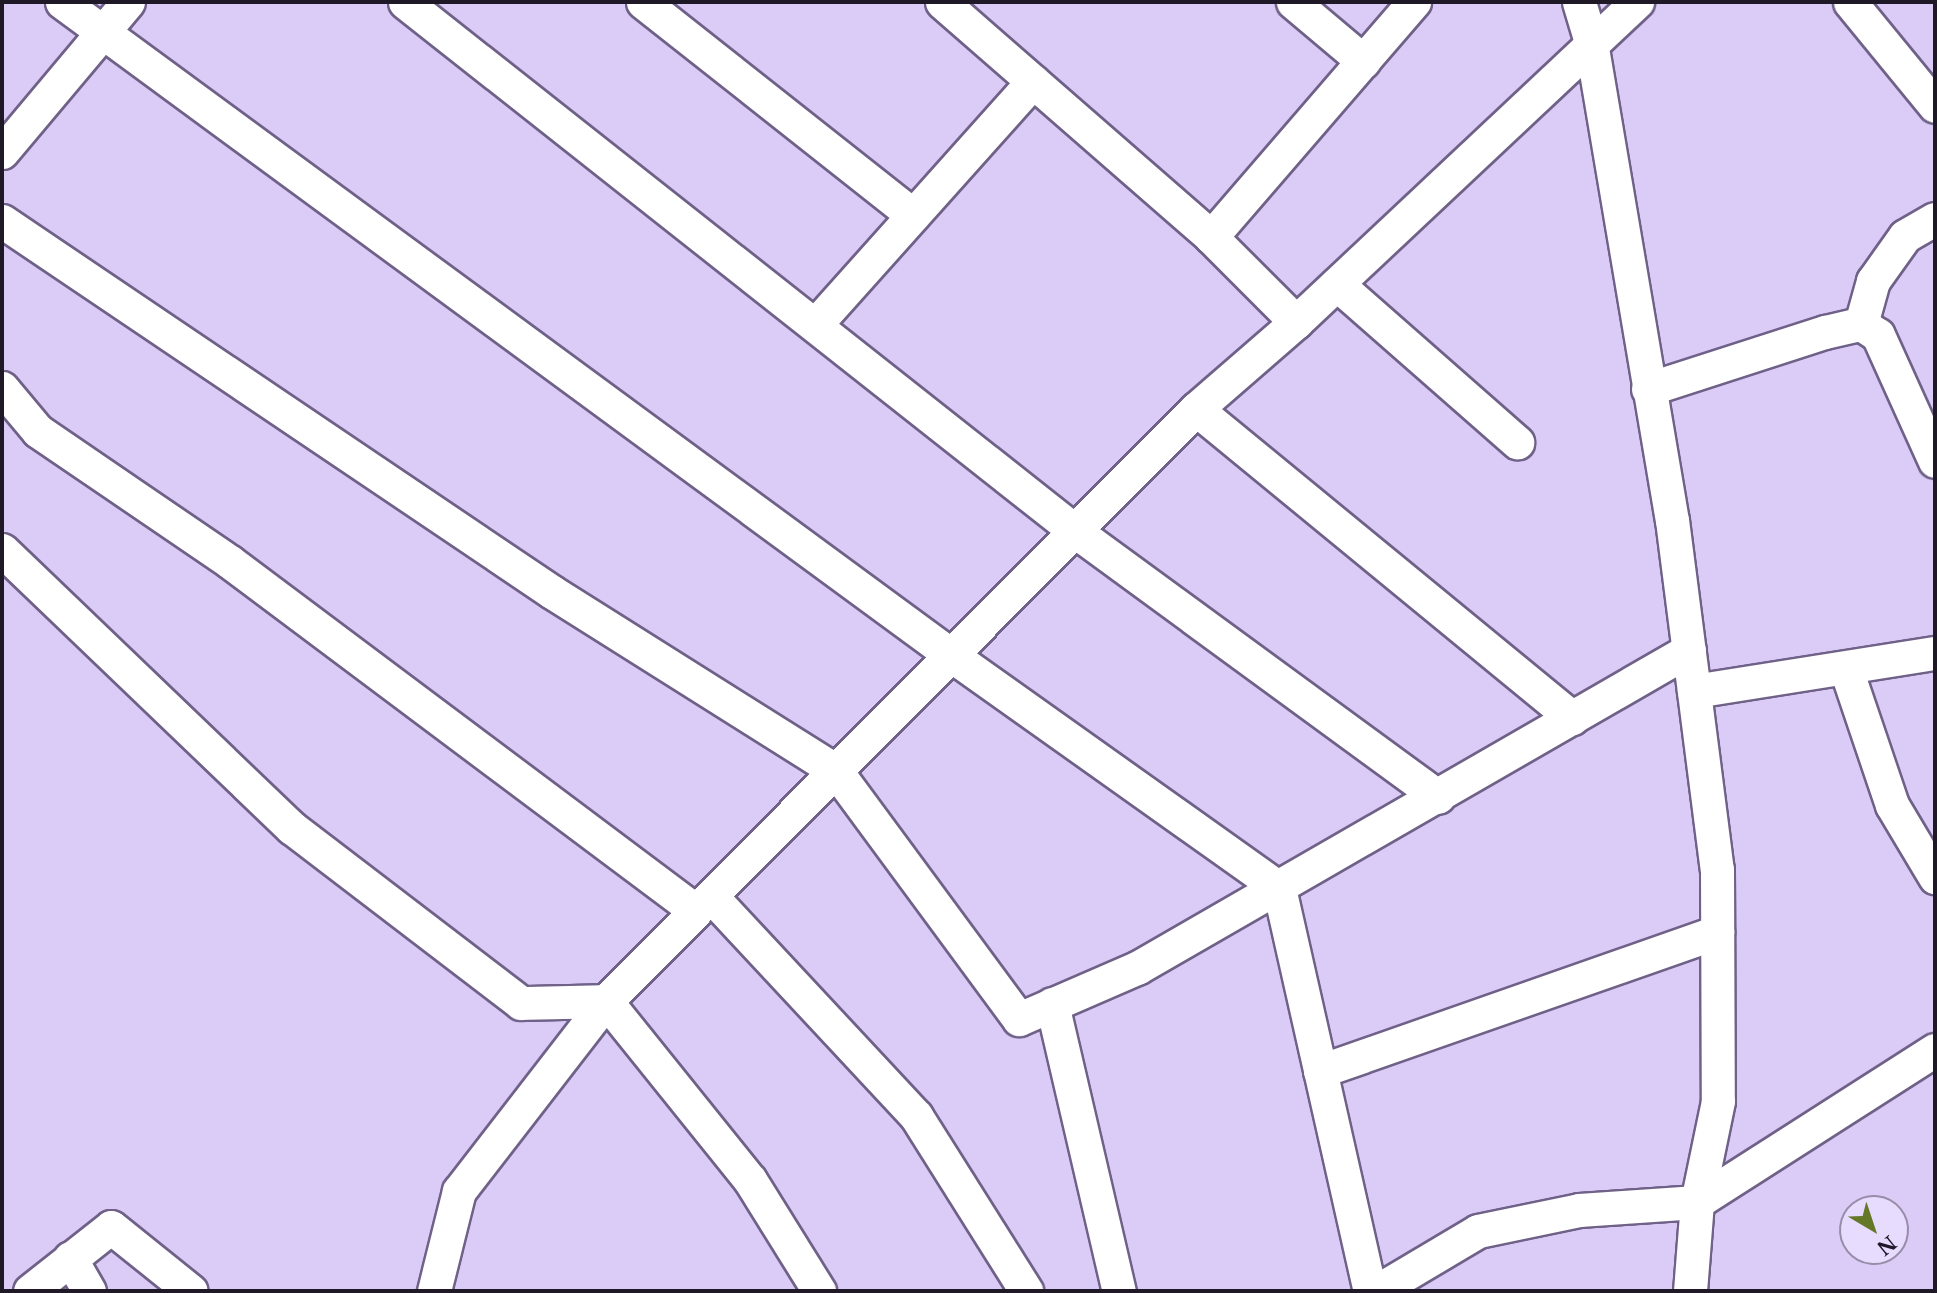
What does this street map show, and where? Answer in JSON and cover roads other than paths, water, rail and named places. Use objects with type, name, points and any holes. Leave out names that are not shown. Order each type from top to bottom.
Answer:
[{"type":"street","points":[[62,2],[951,654],[1279,888],[1370,1291]]},
{"type":"street","points":[[2,152],[128,2]]},
{"type":"street","points":[[405,2],[1075,531],[1438,797]]},
{"type":"street","points":[[643,2],[913,215]]},
{"type":"street","points":[[942,2],[1211,237],[1296,322]]},
{"type":"street","points":[[1293,2],[1363,61]]},
{"type":"street","points":[[1211,237],[1414,2]]},
{"type":"street","points":[[1579,2],[1591,42],[1672,520],[1717,869],[1718,1101],[1697,1202],[1690,1291]]},
{"type":"street","points":[[434,1291],[459,1191],[606,1002],[1196,409],[1296,322],[1591,42],[1637,2]]},
{"type":"street","points":[[1850,2],[1935,106]]},
{"type":"street","points":[[815,325],[1033,81]]},
{"type":"street","points":[[1861,324],[1873,281],[1905,236],[1935,219]]},
{"type":"street","points":[[2,221],[552,592],[836,771],[1019,1020],[1137,968],[1689,650]]},
{"type":"street","points":[[1337,284],[1517,442]]},
{"type":"street","points":[[1648,389],[1825,332],[1861,324],[1878,335],[1935,461]]},
{"type":"street","points":[[2,388],[38,431],[230,562],[703,904],[916,1116],[1026,1291]]},
{"type":"street","points":[[1196,409],[1572,718]]},
{"type":"street","points":[[2,550],[292,828],[521,1003],[606,1002]]},
{"type":"street","points":[[1694,691],[1935,653]]},
{"type":"street","points":[[1846,668],[1892,805],[1935,877]]},
{"type":"street","points":[[1320,1071],[1717,932]]},
{"type":"street","points":[[606,1002],[750,1180],[819,1291]]},
{"type":"street","points":[[1052,1004],[1119,1291]]},
{"type":"street","points":[[1377,1291],[1478,1231],[1579,1210],[1697,1202],[1935,1050]]},
{"type":"street","points":[[30,1291],[111,1227],[191,1291]]},
{"type":"street","points":[[70,1258],[89,1291]]}]
